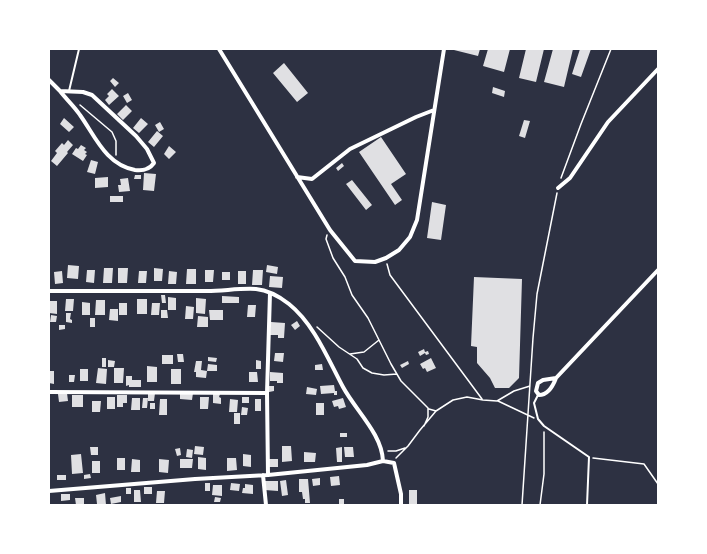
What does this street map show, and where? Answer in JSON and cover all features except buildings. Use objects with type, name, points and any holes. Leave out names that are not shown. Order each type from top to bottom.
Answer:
[{"type":"street","points":[[219,49],[330,230],[355,261],[375,262],[386,258],[399,250],[410,237],[417,220],[444,49]]},
{"type":"street","points":[[558,188],[570,178],[608,122],[658,69]]},
{"type":"street","points":[[49,80],[79,114],[99,146],[116,163],[128,169],[142,171],[150,168],[154,163],[147,149],[136,136],[92,95],[83,92],[60,91]]},
{"type":"street","points":[[297,177],[312,179],[350,149],[416,117],[434,110]]},
{"type":"street","points":[[556,378],[543,380],[538,383],[536,391],[539,395],[548,392],[556,378],[658,270]]},
{"type":"street","points":[[49,291],[215,291],[256,289],[280,298],[290,304],[311,329],[348,396],[383,450],[383,461]]},
{"type":"street","points":[[266,505],[265,475],[270,293]]},
{"type":"street","points":[[49,392],[267,393]]},
{"type":"street","points":[[49,491],[265,475],[367,465],[383,461],[394,463],[402,494],[401,505]]},
{"type":"lane","points":[[69,92],[79,49]]},
{"type":"lane","points":[[539,395],[534,403],[538,419],[544,426],[589,457],[587,505]]},
{"type":"path","points":[[522,505],[537,294],[558,188],[580,124],[610,49]]},
{"type":"path","points":[[77,102],[112,132],[116,141],[116,163]]},
{"type":"path","points":[[330,230],[326,239],[333,258],[345,277],[352,295],[368,318],[401,381],[428,408],[436,411]]},
{"type":"path","points":[[386,258],[390,275],[483,400]]},
{"type":"path","points":[[316,326],[339,347],[357,359],[363,368],[372,373],[384,375],[397,374]]},
{"type":"path","points":[[350,354],[364,352],[379,340]]},
{"type":"path","points":[[497,401],[514,391],[530,386]]},
{"type":"path","points":[[394,463],[396,458],[408,446],[436,411],[453,400],[467,397],[497,401],[506,404],[528,416],[538,419]]},
{"type":"path","points":[[424,426],[428,417],[428,408]]},
{"type":"path","points":[[540,505],[544,474],[544,426]]},
{"type":"path","points":[[383,450],[396,451],[408,446]]},
{"type":"path","points":[[589,457],[644,464],[658,484]]}]
